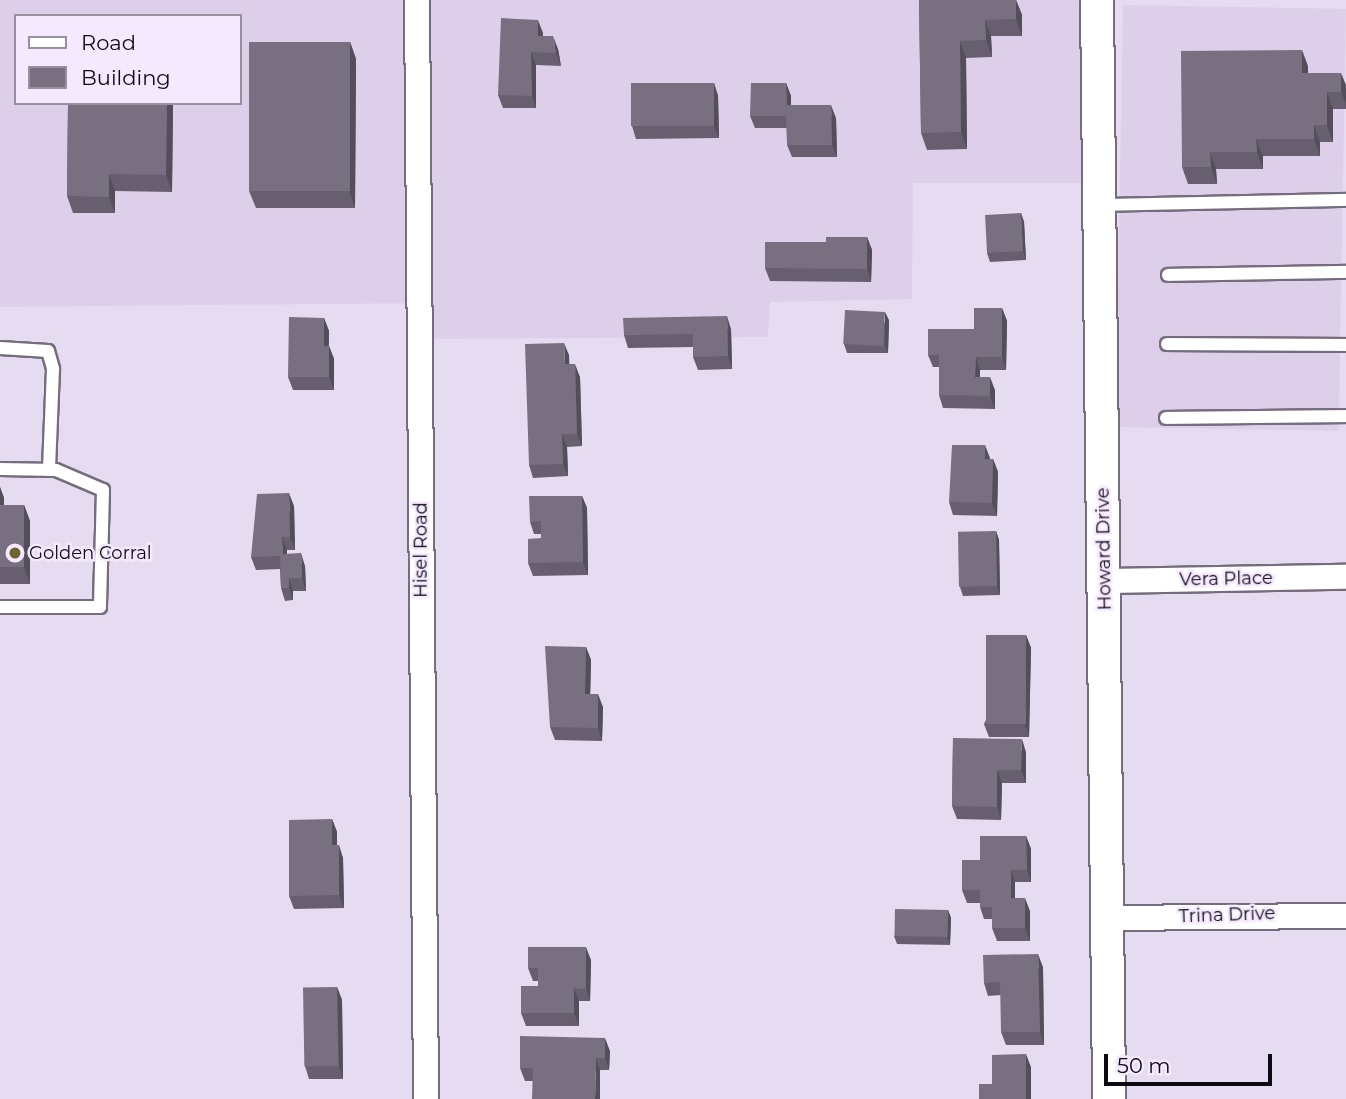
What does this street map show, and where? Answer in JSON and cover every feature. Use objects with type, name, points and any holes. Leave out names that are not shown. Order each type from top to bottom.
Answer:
[{"type":"street","name":"Hisel Road","points":[[417,0],[426,1099]]},
{"type":"street","name":"Howard Drive","points":[[1097,0],[1106,582],[1110,1099]]},
{"type":"street","name":"Vera Place","points":[[1106,582],[1346,577]]},
{"type":"street","name":"Trina Drive","points":[[1108,918],[1346,916]]},
{"type":"lane","points":[[1101,205],[1346,200]]},
{"type":"lane","points":[[1168,275],[1346,272]]},
{"type":"lane","points":[[1167,344],[1346,345]]},
{"type":"lane","points":[[0,348],[48,351],[53,369],[49,470]]},
{"type":"lane","points":[[1166,418],[1346,416]]},
{"type":"lane","points":[[0,469],[49,470],[103,490],[100,607],[0,607]]},
{"type":"shaded area","points":[[0,0],[1078,0],[1085,32],[1084,183],[913,183],[912,299],[770,302],[768,337],[432,339],[430,303],[0,307]]},
{"type":"shaded area","points":[[1123,5],[1346,9],[1339,431],[1116,427]]},
{"type":"building","points":[[919,0],[1016,0],[1016,19],[985,20],[986,40],[960,41],[961,132],[921,133]]},
{"type":"building","points":[[501,18],[538,20],[538,36],[553,36],[556,53],[531,52],[532,96],[498,95]]},
{"type":"building","points":[[249,42],[350,42],[350,191],[249,191]]},
{"type":"building","points":[[1302,50],[1302,73],[1341,73],[1341,92],[1327,92],[1327,125],[1314,125],[1314,139],[1256,139],[1257,152],[1210,152],[1211,167],[1182,167],[1181,51]]},
{"type":"building","points":[[631,83],[714,83],[714,126],[631,126]]},
{"type":"building","points":[[751,83],[786,83],[787,105],[831,105],[832,145],[787,145],[786,116],[750,116]]},
{"type":"building","points":[[68,105],[167,105],[166,175],[109,174],[109,197],[67,196]]},
{"type":"building","points":[[1021,213],[1023,251],[987,253],[985,215]]},
{"type":"building","points":[[826,237],[867,237],[867,269],[765,268],[765,242],[826,242]]},
{"type":"building","points":[[974,308],[1002,308],[1002,357],[976,357],[975,377],[990,377],[990,396],[939,395],[939,355],[928,355],[928,329],[974,329]]},
{"type":"building","points":[[845,310],[885,312],[883,346],[843,344]]},
{"type":"building","points":[[727,316],[728,356],[693,357],[693,334],[624,335],[623,318]]},
{"type":"building","points":[[289,317],[324,318],[324,346],[329,346],[329,377],[288,377]]},
{"type":"building","points":[[564,343],[565,364],[575,364],[577,434],[562,434],[563,464],[529,465],[525,344]]},
{"type":"building","points":[[952,445],[985,445],[985,459],[993,459],[992,503],[949,502]]},
{"type":"building","points":[[289,493],[290,537],[282,537],[283,554],[301,553],[302,578],[289,578],[289,588],[281,588],[280,556],[251,557],[257,494]]},
{"type":"building","points":[[529,496],[582,496],[583,562],[528,563],[528,539],[541,538],[541,521],[530,522]]},
{"type":"building","points":[[0,505],[24,505],[24,567],[0,567]]},
{"type":"building","points":[[996,531],[997,586],[959,587],[958,532]]},
{"type":"building","points":[[986,635],[1026,635],[1026,724],[986,724]]},
{"type":"building","points":[[545,646],[586,647],[585,694],[598,694],[598,728],[550,727]]},
{"type":"building","points":[[953,738],[1022,739],[1021,770],[997,770],[997,807],[952,806]]},
{"type":"building","points":[[332,819],[332,845],[339,845],[339,895],[289,896],[289,820]]},
{"type":"building","points":[[980,836],[1026,836],[1027,870],[1011,870],[1011,898],[1025,898],[1025,928],[992,928],[992,907],[980,907],[980,890],[962,890],[962,860],[980,860]]},
{"type":"building","points":[[895,909],[948,910],[948,937],[895,936]]},
{"type":"building","points":[[528,947],[586,947],[586,989],[574,988],[574,1013],[521,1013],[521,986],[538,986],[538,968],[528,968]]},
{"type":"building","points":[[1038,954],[1040,1032],[1001,1032],[1000,982],[984,983],[983,955]]},
{"type":"building","points":[[337,987],[338,1066],[304,1067],[303,988]]},
{"type":"building","points":[[520,1036],[605,1038],[605,1058],[596,1058],[595,1099],[532,1099],[533,1068],[520,1068]]},
{"type":"building","points":[[1026,1054],[1026,1099],[979,1099],[979,1084],[992,1084],[992,1055]]},
{"type":"place","name":"Golden Corral","points":[[15,553]]}]
